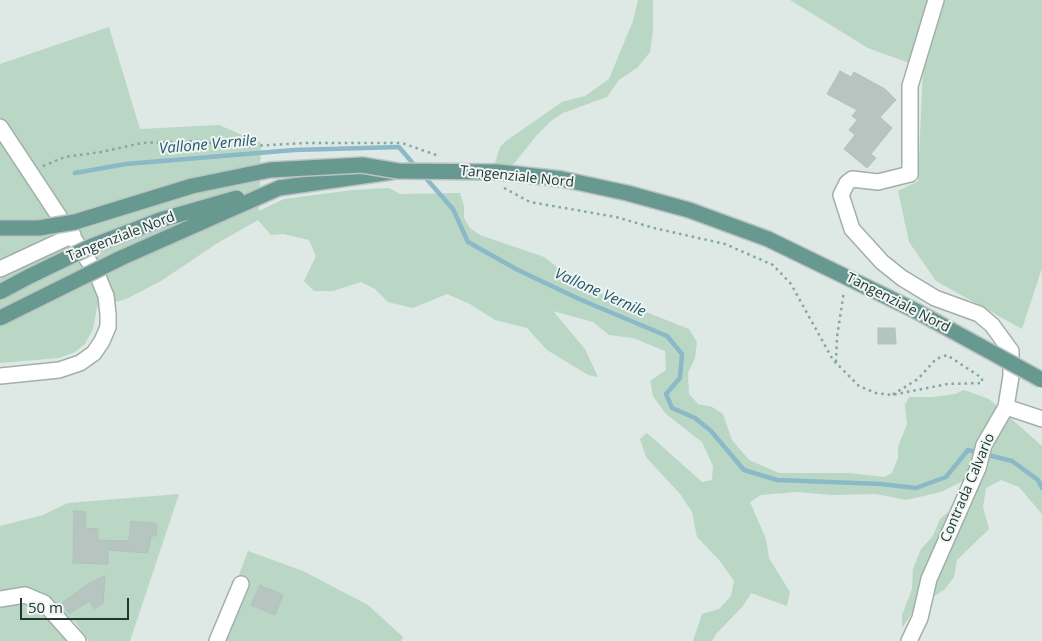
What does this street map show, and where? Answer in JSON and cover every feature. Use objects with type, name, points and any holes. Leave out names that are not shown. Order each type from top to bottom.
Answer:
[{"type":"main road","points":[[0,228],[38,228],[76,222],[192,186],[270,170],[362,165],[398,171]]},
{"type":"main road","name":"Tangenziale Nord","points":[[0,292],[28,276],[92,246],[160,220],[228,200],[279,188],[349,176],[398,171],[498,172],[562,179],[627,193],[689,210],[768,239],[916,311],[1042,380]]},
{"type":"main road","points":[[0,318],[120,258],[279,188]]},
{"type":"street","name":"Contrada Calvario","points":[[909,641],[920,618],[929,579],[978,468],[984,445],[1006,407],[1011,351],[992,326],[979,314],[935,298],[902,278],[882,262],[852,228],[842,195],[847,183],[852,179],[878,182],[910,174],[910,86],[936,0]]},
{"type":"street","points":[[0,128],[73,235],[97,274],[106,296],[108,326],[102,342],[94,353],[80,363],[58,370],[0,376]]},
{"type":"street","points":[[0,269],[73,235]]},
{"type":"street","points":[[1006,407],[1042,419]]},
{"type":"street","points":[[217,641],[241,584]]},
{"type":"street","points":[[0,599],[25,595],[44,603],[78,641]]},
{"type":"path","points":[[30,172],[64,157],[101,152],[142,143],[198,141],[234,147],[306,143],[402,143],[440,156]]},
{"type":"path","points":[[500,186],[530,202],[616,217],[654,228],[725,244],[773,265],[791,284],[836,364],[859,386],[876,393],[892,395],[947,384],[982,383],[982,378],[947,355],[936,359],[918,379],[892,395]]},
{"type":"path","points":[[836,364],[837,338],[845,288]]},
{"type":"green space","points":[[638,0],[653,0],[653,31],[650,52],[638,67],[619,80],[607,97],[563,113],[551,121],[536,136],[512,166],[501,167],[495,163],[500,147],[506,141],[562,102],[585,96],[609,79],[633,21]]},
{"type":"green space","points":[[790,0],[1042,0],[1042,268],[1022,329],[936,281],[909,242],[898,191],[918,181],[923,68],[868,48]]},
{"type":"green space","points":[[109,27],[140,129],[219,125],[261,143],[259,211],[284,199],[353,190],[389,188],[400,194],[460,193],[464,206],[464,218],[470,228],[480,235],[544,257],[558,268],[603,295],[689,329],[697,342],[695,358],[688,373],[689,394],[698,404],[712,407],[723,414],[732,440],[749,460],[779,473],[849,473],[884,477],[892,473],[898,458],[898,447],[907,424],[905,405],[909,397],[932,397],[955,394],[964,390],[989,399],[1042,446],[1042,514],[1019,487],[1001,480],[986,488],[983,507],[989,529],[957,560],[954,577],[945,589],[914,610],[902,628],[902,615],[912,589],[913,569],[921,549],[933,536],[940,519],[951,510],[973,499],[979,480],[965,480],[941,492],[906,500],[876,494],[832,495],[797,492],[761,495],[750,502],[766,539],[769,558],[790,592],[787,606],[751,593],[743,606],[716,634],[712,641],[693,641],[702,614],[719,609],[731,596],[734,581],[720,561],[697,537],[692,512],[681,495],[646,457],[640,439],[647,433],[702,482],[712,480],[713,466],[702,442],[666,414],[653,396],[650,381],[666,370],[665,351],[633,338],[609,335],[593,322],[553,311],[585,349],[598,377],[588,375],[547,350],[527,328],[495,320],[470,304],[447,294],[413,308],[388,302],[375,289],[361,282],[333,291],[314,291],[304,281],[316,256],[309,240],[283,234],[271,235],[258,220],[216,244],[161,281],[126,299],[97,307],[93,329],[85,344],[75,352],[59,358],[0,363],[0,64]]},
{"type":"green space","points":[[179,494],[130,641],[89,641],[75,622],[34,592],[0,592],[0,526],[43,515],[68,503]]},
{"type":"green space","points":[[248,551],[303,571],[368,605],[403,637],[401,641],[214,641]]},
{"type":"green space","points":[[23,602],[37,607],[52,619],[70,641],[0,641],[0,606]]},
{"type":"building","points":[[840,71],[851,77],[854,72],[885,89],[896,100],[880,117],[892,128],[871,154],[876,158],[867,168],[844,149],[855,135],[849,130],[857,120],[852,116],[857,110],[827,94]]},
{"type":"building","points":[[878,328],[895,328],[896,344],[878,344]]},
{"type":"building","points":[[74,511],[86,512],[85,528],[98,529],[98,540],[129,541],[131,521],[157,525],[156,536],[151,536],[148,553],[108,550],[108,564],[73,563]]},
{"type":"building","points":[[105,576],[103,603],[95,609],[89,601],[69,614],[62,603],[88,584]]},
{"type":"building","points":[[260,585],[283,595],[275,615],[251,605]]},
{"type":"waterway","name":"Vallone Vernile","points":[[75,173],[126,164],[294,150],[399,147],[416,167]]},
{"type":"waterway","name":"Vallone Vernile","points":[[423,175],[453,209],[468,242],[518,270],[579,299],[667,336],[682,354],[680,378],[666,394],[672,408],[695,418],[711,431],[744,470],[777,480],[881,484],[916,488],[946,477],[968,450],[1012,461],[1038,480],[1042,488]]}]
